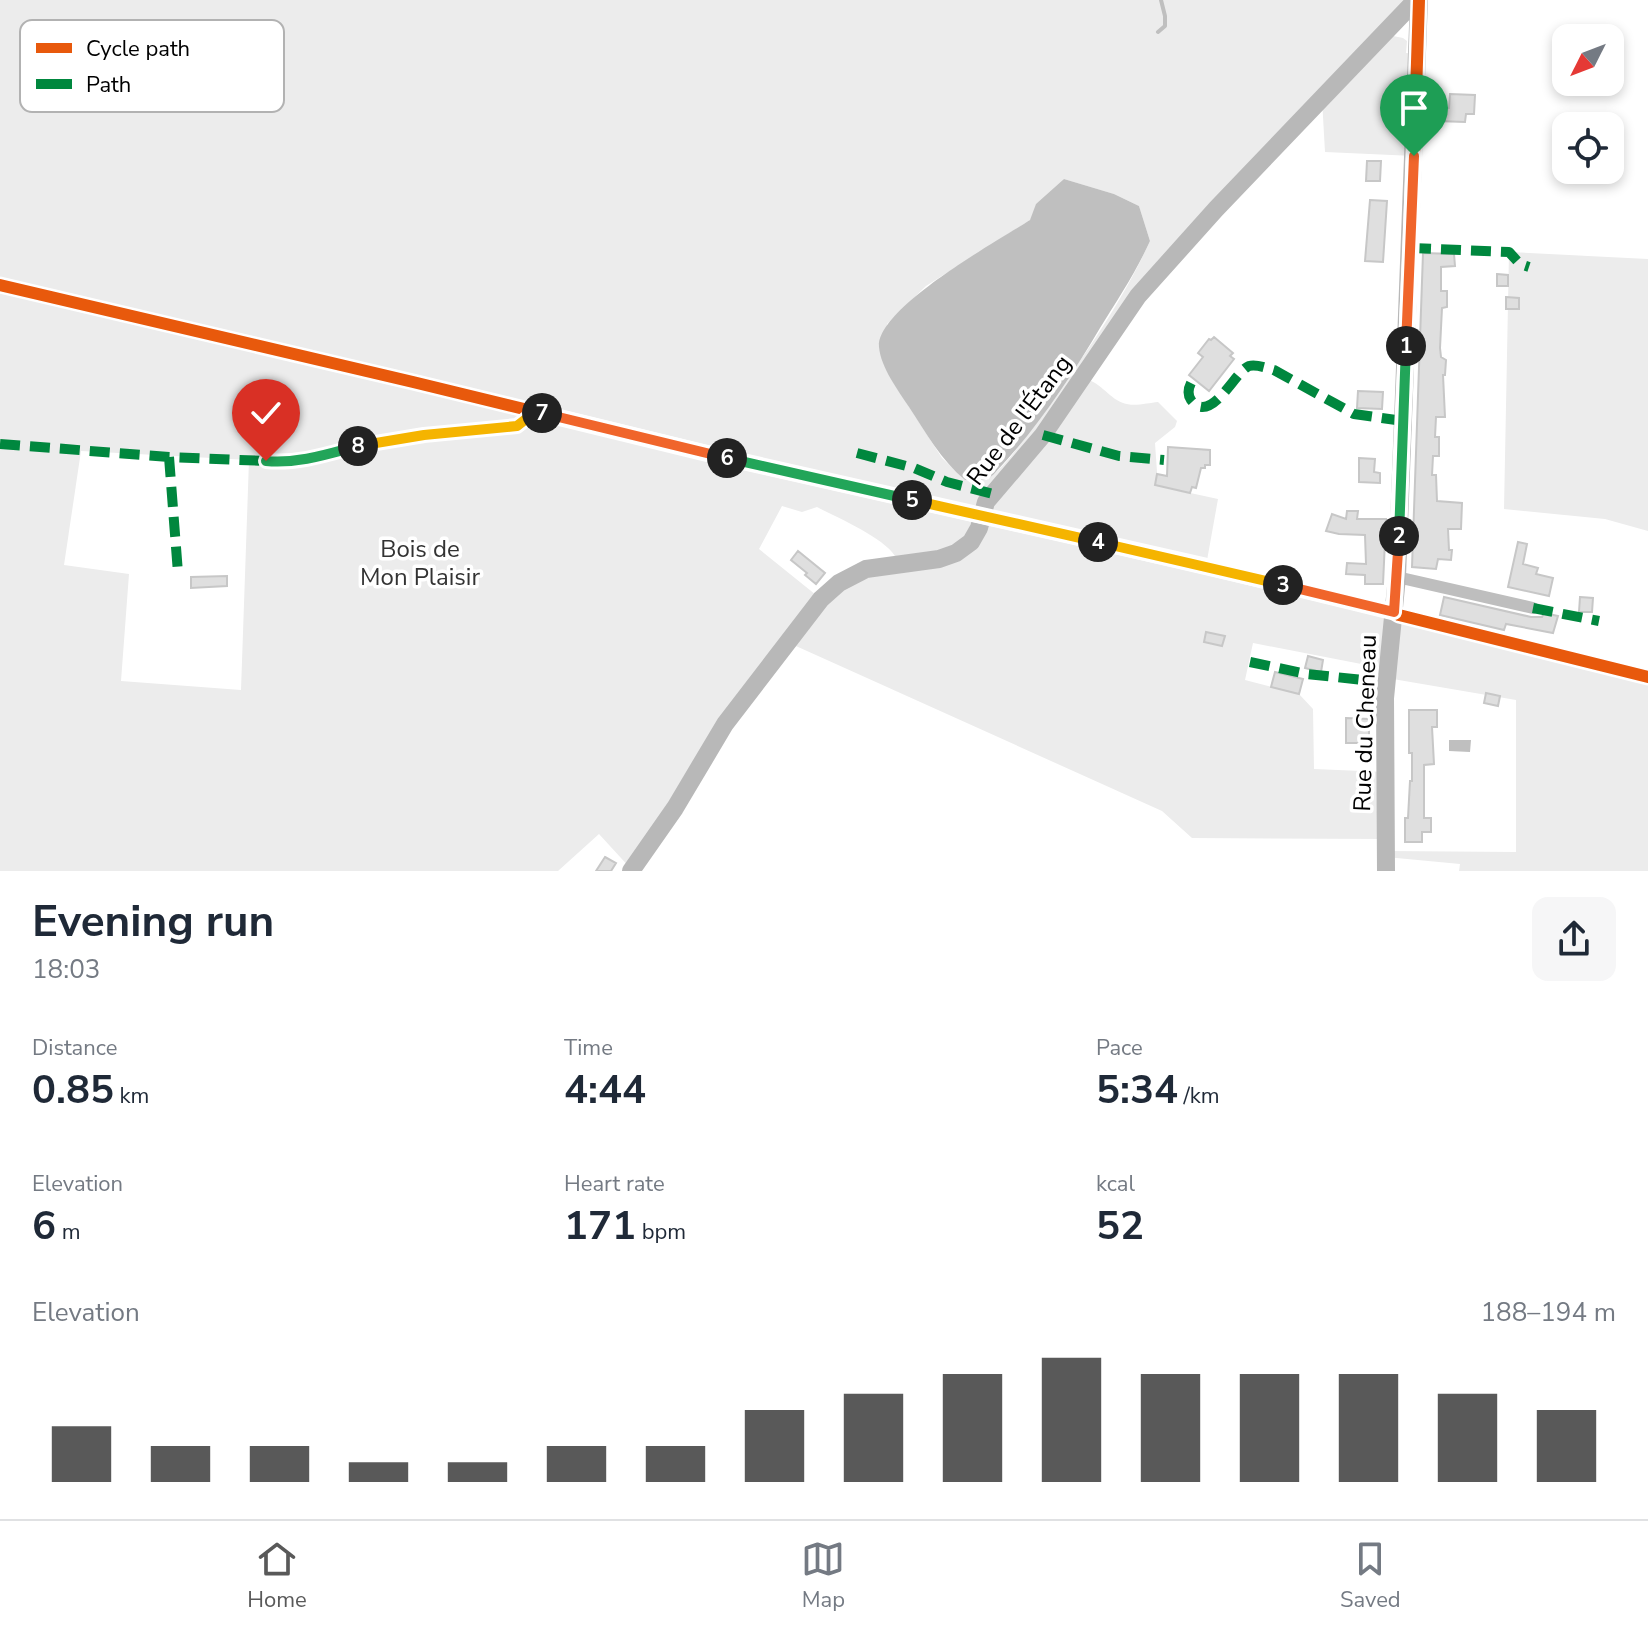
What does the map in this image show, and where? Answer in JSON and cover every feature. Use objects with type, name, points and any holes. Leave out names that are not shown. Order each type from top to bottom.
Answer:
[{"type":"street","name":"Rue du Cheneau","points":[[1386,871],[1385,698],[1397,577],[1418,0]]},
{"type":"street","name":"Rue de l'Étang","points":[[631,871],[675,808],[725,724],[821,599],[839,583],[866,569],[939,559],[956,553],[971,542],[979,528],[986,502],[1043,435],[1138,296],[1216,209],[1418,0]]},
{"type":"street","points":[[1397,577],[1533,608]]},
{"type":"path","points":[[520,408],[551,416]]},
{"type":"path","points":[[266,461],[286,463],[383,441],[517,426],[535,412]]},
{"type":"path","points":[[946,508],[971,514]]},
{"type":"green space","name":"Bois de Mon Plaisir","points":[[0,0],[1416,0],[1393,36],[1407,41],[1406,53],[1417,54],[1414,156],[1325,152],[1322,99],[1216,209],[1082,379],[1094,382],[1123,403],[1158,402],[1177,421],[1175,427],[1155,443],[1158,486],[1218,499],[1206,566],[1648,677],[1648,871],[1459,871],[1460,864],[1386,857],[1386,851],[1516,852],[1516,700],[1387,678],[1387,669],[1253,643],[1245,680],[1299,694],[1313,709],[1314,769],[1385,772],[1386,839],[1192,838],[1162,811],[787,642],[632,870],[599,834],[558,871],[0,871]],"holes":[[[1064,179],[1114,194],[1139,206],[1150,241],[1099,333],[1015,452],[986,480],[965,480],[942,458],[885,366],[887,324],[926,286],[1030,220]],[[81,451],[249,460],[241,690],[121,681],[129,574],[64,565]],[[782,506],[802,512],[817,507],[871,535],[895,556],[821,599],[759,549]]]},
{"type":"green space","points":[[1509,252],[1648,259],[1648,531],[1605,519],[1504,509]]},
{"type":"shaded area","points":[[1064,179],[1114,194],[1139,206],[1150,241],[1133,275],[1038,422],[987,480],[965,480],[934,446],[891,378],[879,347],[883,331],[917,295],[942,276],[1030,220],[1036,204]]},
{"type":"shaded area","points":[[1449,740],[1471,740],[1470,752],[1449,751]]},
{"type":"building","points":[[1450,94],[1475,95],[1474,114],[1466,114],[1465,122],[1437,121],[1438,108],[1449,108]]},
{"type":"building","points":[[1367,161],[1381,161],[1380,181],[1366,181]]},
{"type":"building","points":[[1370,200],[1387,201],[1383,262],[1365,261]]},
{"type":"building","points":[[1423,253],[1454,254],[1455,266],[1441,267],[1441,291],[1447,291],[1447,307],[1442,308],[1440,348],[1441,357],[1446,360],[1443,375],[1445,417],[1436,417],[1435,437],[1439,437],[1439,456],[1433,456],[1432,475],[1436,475],[1437,501],[1462,503],[1461,529],[1448,529],[1451,560],[1438,559],[1436,569],[1412,567]]},
{"type":"building","points":[[1497,274],[1508,275],[1508,286],[1497,286]]},
{"type":"building","points":[[1506,297],[1519,298],[1519,309],[1506,309]]},
{"type":"building","points":[[1214,337],[1233,353],[1230,356],[1234,359],[1209,391],[1189,375],[1203,357],[1198,353]]},
{"type":"building","points":[[1358,391],[1383,392],[1382,409],[1357,408]]},
{"type":"building","points":[[1168,447],[1210,450],[1210,465],[1201,468],[1196,488],[1192,487],[1190,493],[1155,485],[1157,474],[1167,476]]},
{"type":"building","points":[[1359,458],[1375,459],[1374,472],[1380,473],[1380,483],[1359,482]]},
{"type":"building","points":[[1347,511],[1358,511],[1357,519],[1386,519],[1383,584],[1365,584],[1365,575],[1346,574],[1347,563],[1366,564],[1365,535],[1326,531],[1332,514],[1346,519]]},
{"type":"building","points":[[1518,542],[1527,544],[1523,564],[1538,568],[1536,574],[1553,578],[1549,596],[1508,587]]},
{"type":"building","points":[[798,551],[825,573],[816,584],[791,560]]},
{"type":"building","points":[[227,576],[227,586],[191,588],[191,577]]},
{"type":"building","points":[[1444,597],[1531,617],[1542,617],[1544,613],[1558,616],[1553,633],[1506,624],[1504,630],[1440,615]]},
{"type":"building","points":[[1580,597],[1593,598],[1592,612],[1579,612]]},
{"type":"building","points":[[1206,632],[1225,636],[1222,646],[1204,642]]},
{"type":"building","points":[[1308,656],[1323,660],[1321,672],[1305,668]]},
{"type":"building","points":[[1275,672],[1303,679],[1299,694],[1271,687]]},
{"type":"building","points":[[1486,693],[1500,696],[1498,706],[1484,703]]},
{"type":"building","points":[[1409,710],[1437,710],[1437,727],[1432,727],[1434,764],[1424,765],[1424,818],[1431,818],[1431,832],[1422,832],[1422,842],[1405,842],[1405,818],[1408,818],[1412,781]]},
{"type":"building","points":[[1346,718],[1369,719],[1369,743],[1346,743]]},
{"type":"building","points":[[605,857],[616,863],[611,871],[596,871]]},
{"type":"waterway","points":[[1158,32],[1165,26],[1161,0]]},
{"type":"marked path","points":[[1411,248],[1509,252],[1520,264],[1529,267]]},
{"type":"marked path","points":[[1191,383],[1188,392],[1191,400],[1199,406],[1207,406],[1222,395],[1243,370],[1258,366],[1274,370],[1354,414],[1403,421]]},
{"type":"marked path","points":[[1043,435],[1119,456],[1164,460]]},
{"type":"marked path","points":[[0,444],[266,461]]},
{"type":"marked path","points":[[857,453],[993,494]]},
{"type":"marked path","points":[[169,457],[178,573]]},
{"type":"marked path","points":[[1533,608],[1599,621]]},
{"type":"marked path","points":[[1250,662],[1307,674],[1373,681]]},
{"type":"cycle path","points":[[1394,612],[1419,0]]},
{"type":"cycle path","points":[[0,285],[705,453],[1205,566],[1648,677]]},
{"type":"route","points":[[266,461],[286,463],[369,443],[517,426],[535,412],[1394,612],[1414,156]]}]
